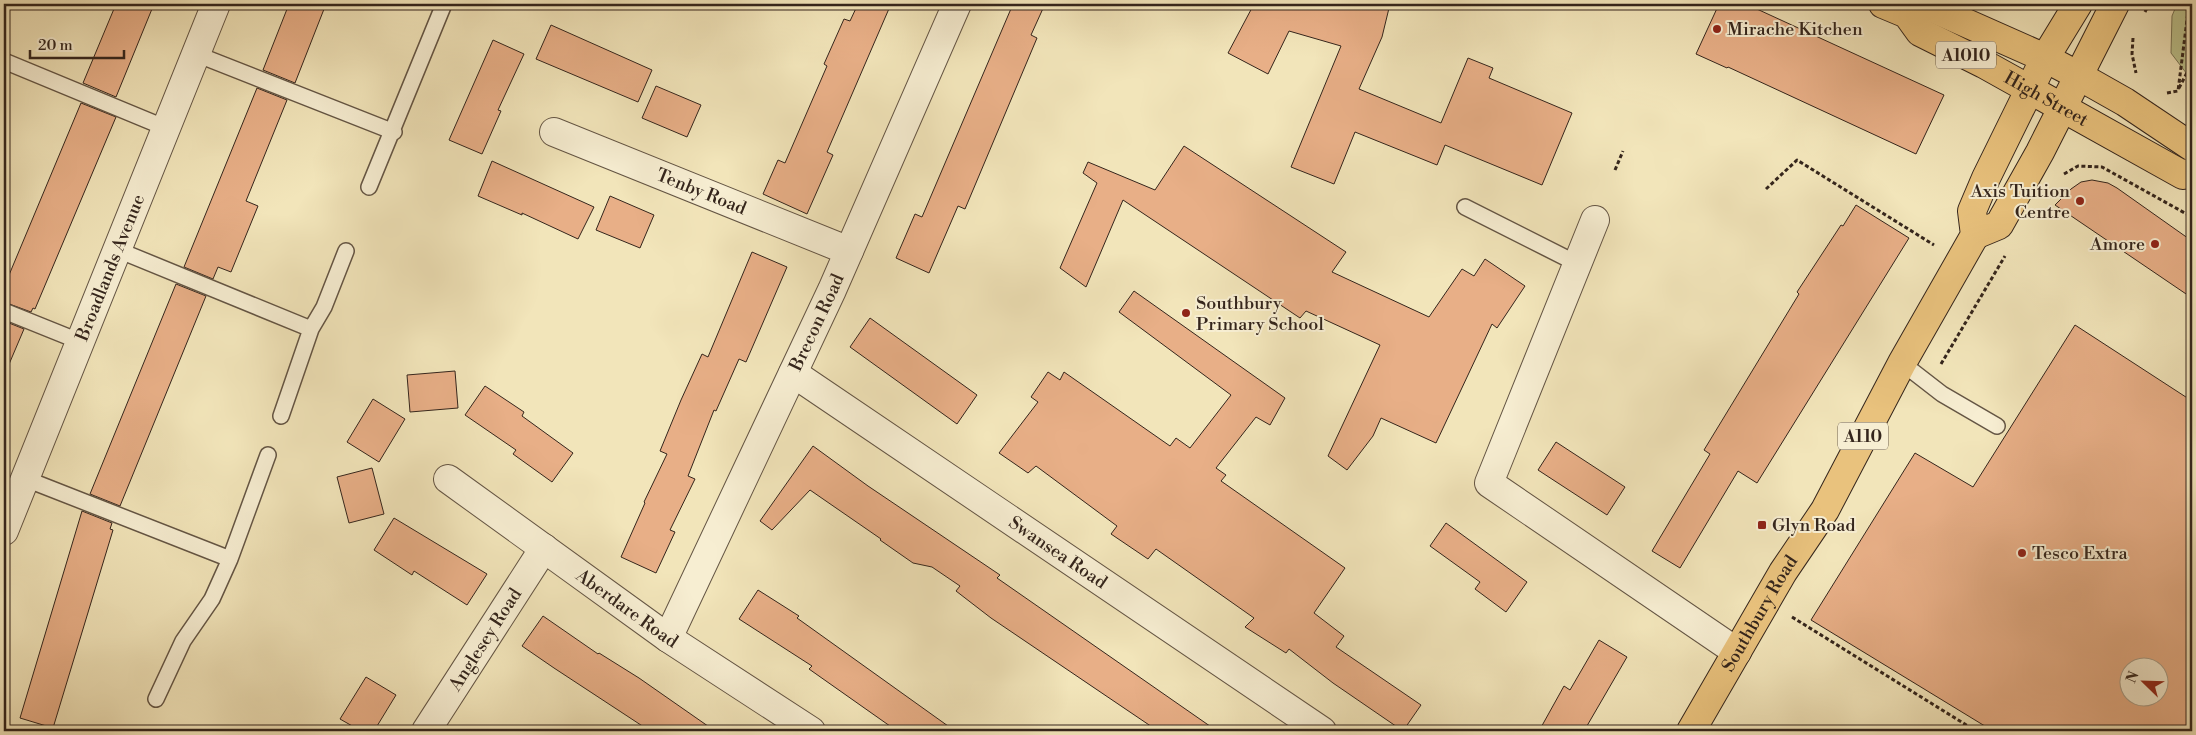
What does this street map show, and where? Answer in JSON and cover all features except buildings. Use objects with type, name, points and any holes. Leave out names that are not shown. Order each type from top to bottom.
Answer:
[{"type":"main road","points":[[2078,4],[2045,58],[1986,178],[1972,211],[1975,235],[1999,226],[2063,108],[2115,4]]},
{"type":"main road","name":"High Street","points":[[1895,9],[1930,7],[2045,58],[2125,102],[2192,147]]},
{"type":"main road","name":"High Street","points":[[1895,9],[1920,32],[2030,90],[2183,175],[2192,172]]},
{"type":"main road","name":"Southbury Road","points":[[1691,731],[1783,572],[1825,510],[1902,363],[1975,235]]},
{"type":"street","name":"Broadlands Avenue","points":[[4,531],[16,491],[81,342],[216,4]]},
{"type":"street","name":"Brecon Road","points":[[668,638],[849,251],[957,4]]},
{"type":"street","name":"Tenby Road","points":[[554,132],[849,251]]},
{"type":"street","points":[[1595,220],[1489,483],[1737,652]]},
{"type":"street","name":"Swansea Road","points":[[793,373],[1322,731]]},
{"type":"street","name":"Aberdare Road","points":[[448,479],[668,638],[811,731]]},
{"type":"street","name":"Anglesey Road","points":[[426,731],[544,548]]},
{"type":"lane","points":[[370,187],[394,132],[444,4]]},
{"type":"lane","points":[[196,54],[394,132]]},
{"type":"lane","points":[[4,61],[166,128]]},
{"type":"lane","points":[[1465,207],[1578,264]]},
{"type":"lane","points":[[118,250],[310,329]]},
{"type":"lane","points":[[281,416],[310,329],[324,307],[346,251]]},
{"type":"lane","points":[[4,311],[81,342]]},
{"type":"lane","points":[[1902,363],[1942,394],[1996,426]]},
{"type":"lane","points":[[156,699],[183,641],[212,599],[230,559],[268,455]]},
{"type":"lane","points":[[16,491],[230,559]]},
{"type":"path","points":[[2011,4],[2022,4]]},
{"type":"path","points":[[2176,4],[2190,6],[2178,91]]},
{"type":"path","points":[[2133,37],[2132,54],[2137,77]]},
{"type":"path","points":[[2178,91],[2192,63]]},
{"type":"path","points":[[2162,93],[2178,91]]},
{"type":"path","points":[[1615,170],[1623,151]]},
{"type":"path","points":[[1766,189],[1796,160],[1937,247]]},
{"type":"path","points":[[2083,165],[2086,161]]},
{"type":"path","points":[[2068,170],[2083,165],[2102,167],[2192,218]]},
{"type":"path","points":[[1937,370],[2005,255]]},
{"type":"path","points":[[1797,620],[1976,731]]},
{"type":"green space","points":[[2177,4],[2192,4],[2192,75],[2190,78],[2171,53],[2172,16]]},
{"type":"place","name":"Mirache Kitchen","points":[[1717,29]]},
{"type":"place","name":"Axis Tuition Centre","points":[[2080,201]]},
{"type":"place","name":"Amore","points":[[2155,244]]},
{"type":"place","name":"Southbury Primary School","points":[[1186,313]]},
{"type":"place","name":"Glyn Road","points":[[1762,525]]},
{"type":"place","name":"Tesco Extra","points":[[2022,553]]}]
